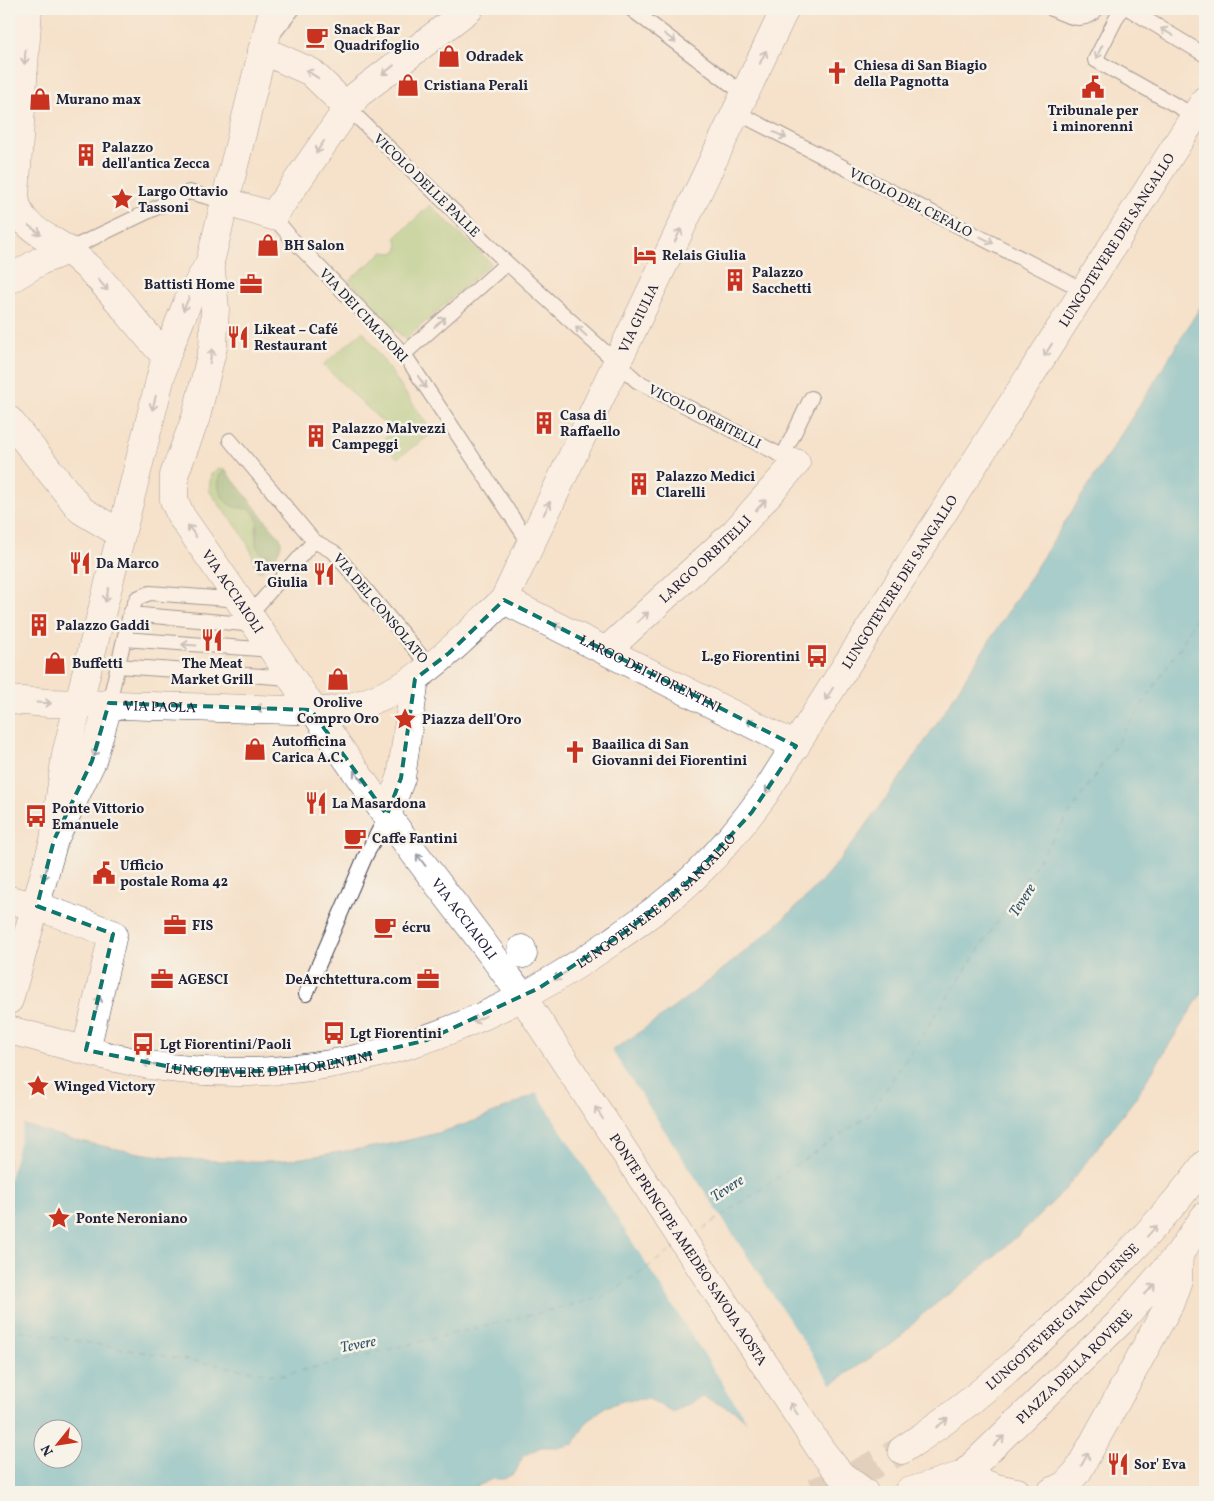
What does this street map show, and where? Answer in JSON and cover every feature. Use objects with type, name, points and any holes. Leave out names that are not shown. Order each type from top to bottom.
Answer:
[{"type":"street","points":[[28,9],[16,202],[18,210],[28,226],[68,250],[96,277],[166,356]]},
{"type":"street","points":[[9,1000],[37,906],[54,840],[62,776],[166,356],[188,301],[210,262],[273,9]]},
{"type":"street","points":[[226,202],[273,216],[347,107],[366,86],[469,9]]},
{"type":"street","name":"VIA GIULIA","points":[[423,674],[504,600],[785,9]]},
{"type":"street","points":[[262,50],[311,72],[347,107]]},
{"type":"street","name":"LUNGOTEVERE DEI SANGALLO","points":[[523,998],[598,951],[652,912],[689,881],[752,812],[796,746],[1200,108]]},
{"type":"street","points":[[9,280],[40,261],[68,250]]},
{"type":"street","name":"VIA ACCIAIOLI","points":[[210,262],[215,308],[211,357],[196,417],[176,467],[173,491],[177,509],[249,613],[311,710]]},
{"type":"street","points":[[9,420],[81,510],[121,534]]},
{"type":"street","name":"LARGO ORBITELLI","points":[[607,650],[735,532],[789,459]]},
{"type":"street","name":"LARGO DEI FIORENTINI","points":[[504,600],[796,746]]},
{"type":"street","points":[[311,710],[334,710],[357,705],[382,696],[423,674]]},
{"type":"street","points":[[386,815],[401,778],[423,674]]},
{"type":"street","name":"VIA PAOLA","points":[[9,700],[49,704],[109,703],[311,710]]},
{"type":"street","points":[[54,840],[89,769],[98,746],[109,703]]},
{"type":"street","points":[[311,710],[386,815]]},
{"type":"street","name":"VIA ACCIAIOLI","points":[[386,815],[523,998]]},
{"type":"street","points":[[9,900],[37,906],[113,934],[86,1050]]},
{"type":"street","name":"PONTE PRINCIPE AMEDEO SAVOIA AOSTA","points":[[523,998],[821,1450],[841,1475],[864,1492]]},
{"type":"street","name":"LUNGOTEVERE DEI FIORENTINI","points":[[9,1030],[86,1050],[181,1069],[242,1072],[316,1067],[364,1058],[427,1040],[523,998]]},
{"type":"street","name":"LUNGOTEVERE GIANICOLENSE","points":[[902,1450],[941,1424],[1014,1366],[1133,1251],[1174,1206],[1205,1164]]},
{"type":"street","name":"PIAZZA DELLA ROVERE","points":[[908,1492],[964,1487],[1120,1322],[1179,1254],[1205,1216]]},
{"type":"street","points":[[1051,1492],[1065,1485],[1078,1471],[1163,1320],[1178,1280],[1179,1254]]},
{"type":"street","points":[[964,1487],[996,1488],[1017,1492]]},
{"type":"lane","points":[[262,50],[264,9]]},
{"type":"lane","points":[[262,50],[293,9]]},
{"type":"lane","name":"VICOLO DEL CEFALO","points":[[631,9],[741,104],[1085,290]]},
{"type":"lane","points":[[1052,9],[1077,19],[1086,17],[1097,9]]},
{"type":"lane","points":[[1121,9],[1095,60],[1200,108]]},
{"type":"lane","points":[[1129,9],[1205,55]]},
{"type":"lane","name":"VICOLO DELLE PALLE","points":[[347,107],[507,263],[617,364]]},
{"type":"lane","points":[[68,250],[189,192],[226,202]]},
{"type":"lane","name":"VIA DEI CIMATORI","points":[[273,216],[292,239],[404,354],[530,544]]},
{"type":"lane","points":[[404,354],[507,263]]},
{"type":"lane","name":"VICOLO ORBITELLI","points":[[617,364],[644,385],[789,459]]},
{"type":"lane","points":[[789,459],[811,398]]},
{"type":"lane","name":"VIA DEL CONSOLATO","points":[[230,440],[314,541],[334,552],[423,674]]},
{"type":"lane","points":[[130,614],[249,613],[314,541]]},
{"type":"lane","points":[[109,703],[130,614],[137,598],[150,593],[249,613]]},
{"type":"lane","points":[[124,639],[272,650]]},
{"type":"lane","points":[[117,666],[290,678]]},
{"type":"lane","points":[[306,994],[365,857],[386,815]]},
{"type":"highlighted area","points":[[504,600],[796,746],[752,812],[689,881],[625,932],[539,988],[427,1040],[315,1067],[242,1072],[181,1069],[86,1050],[113,934],[37,906],[54,840],[92,761],[109,703],[311,710],[387,815],[401,778],[415,679],[449,653]]},
{"type":"green space","points":[[430,205],[491,263],[405,340],[349,280],[383,252],[392,253],[398,250],[398,243],[395,238]]},
{"type":"green space","points":[[363,331],[433,433],[397,458],[382,441],[391,430],[323,365]]},
{"type":"green space","points":[[217,469],[225,470],[219,476],[220,493],[223,498],[231,504],[252,510],[258,522],[255,532],[261,551],[268,556],[276,556],[262,571],[256,569],[246,540],[209,490],[211,474]]},
{"type":"green space","points":[[225,470],[281,539],[281,546],[276,556],[260,551],[257,546],[257,520],[254,512],[232,506],[223,498],[219,489],[219,479]]},
{"type":"water","name":"Tevere","points":[[1205,299],[1205,988],[1134,1100],[1064,1191],[1022,1232],[972,1276],[924,1313],[897,1340],[836,1381],[746,1421],[735,1411],[703,1397],[673,1412],[649,1399],[626,1400],[605,1407],[586,1423],[574,1444],[561,1447],[541,1447],[523,1456],[515,1473],[504,1479],[492,1479],[466,1492],[225,1492],[213,1490],[196,1492],[9,1492],[9,1120],[71,1139],[167,1157],[199,1160],[274,1161],[365,1148],[441,1132],[524,1100],[604,1056],[654,1022],[750,948],[795,908],[823,879],[854,841],[926,739],[1150,389]]},
{"type":"pier","points":[[610,1048],[832,1385],[748,1423],[536,1091]]},
{"type":"pier","points":[[9,1118],[24,1123],[9,1182]]},
{"type":"ferry route","points":[[694,1235],[869,1115],[1181,646],[1205,600]]},
{"type":"ferry route","points":[[9,1329],[280,1376],[604,1297],[672,1250]]},
{"type":"tunnel","points":[[814,1492],[847,1479],[902,1450]]},
{"type":"place","name":"Snack Bar Quadrifoglio","points":[[317,37]]},
{"type":"place","name":"Odradek","points":[[449,56]]},
{"type":"place","name":"Chiesa di San Biagio della Pagnotta","points":[[837,73]]},
{"type":"place","name":"Cristiana Perali","points":[[408,85]]},
{"type":"place","name":"Tribunale per i minorenni","points":[[1093,87]]},
{"type":"place","name":"Murano max","points":[[40,99]]},
{"type":"place","name":"Palazzo dell'antica Zecca","points":[[86,155]]},
{"type":"place","name":"Largo Ottavio Tassoni","points":[[122,199]]},
{"type":"place","name":"BH Salon","points":[[268,245]]},
{"type":"place","name":"Relais Giulia","points":[[645,255]]},
{"type":"place","name":"Palazzo Sacchetti","points":[[735,280]]},
{"type":"place","name":"Battisti Home","points":[[251,284]]},
{"type":"place","name":"Likeat – Café Restaurant","points":[[238,337]]},
{"type":"place","name":"Casa di Raffaello","points":[[544,423]]},
{"type":"place","name":"Palazzo Malvezzi Campeggi","points":[[316,436]]},
{"type":"place","name":"Palazzo Medici Clarelli","points":[[639,484]]},
{"type":"place","name":"Da Marco","points":[[80,563]]},
{"type":"place","name":"Taverna Giulia","points":[[324,574]]},
{"type":"place","name":"Palazzo Gaddi","points":[[39,625]]},
{"type":"place","name":"The Meat Market Grill","points":[[212,640]]},
{"type":"place","name":"L.go Fiorentini","points":[[817,656]]},
{"type":"place","name":"Buffetti","points":[[55,663]]},
{"type":"place","name":"Orolive Compro Oro","points":[[338,679]]},
{"type":"place","name":"Piazza dell'Oro","points":[[405,719]]},
{"type":"place","name":"Autofficina Carica A.C.","points":[[255,749]]},
{"type":"place","name":"Baailica di San Giovanni dei Fiorentini","points":[[575,752]]},
{"type":"place","name":"La Masardona","points":[[316,803]]},
{"type":"place","name":"Ponte Vittorio Emanuele","points":[[36,816]]},
{"type":"place","name":"Caffe Fantini","points":[[355,838]]},
{"type":"place","name":"Ufficio postale Roma 42","points":[[104,873]]},
{"type":"place","name":"FIS","points":[[175,925]]},
{"type":"place","name":"écru","points":[[385,927]]},
{"type":"place","name":"AGESCI","points":[[162,979]]},
{"type":"place","name":"DeArchtettura.com","points":[[428,979]]},
{"type":"place","name":"Lgt Fiorentini","points":[[334,1033]]},
{"type":"place","name":"Lgt Fiorentini/Paoli","points":[[143,1044]]},
{"type":"place","name":"Winged Victory","points":[[38,1086]]},
{"type":"place","name":"Ponte Neroniano","points":[[59,1218]]},
{"type":"place","name":"Sor' Eva","points":[[1118,1464]]}]
